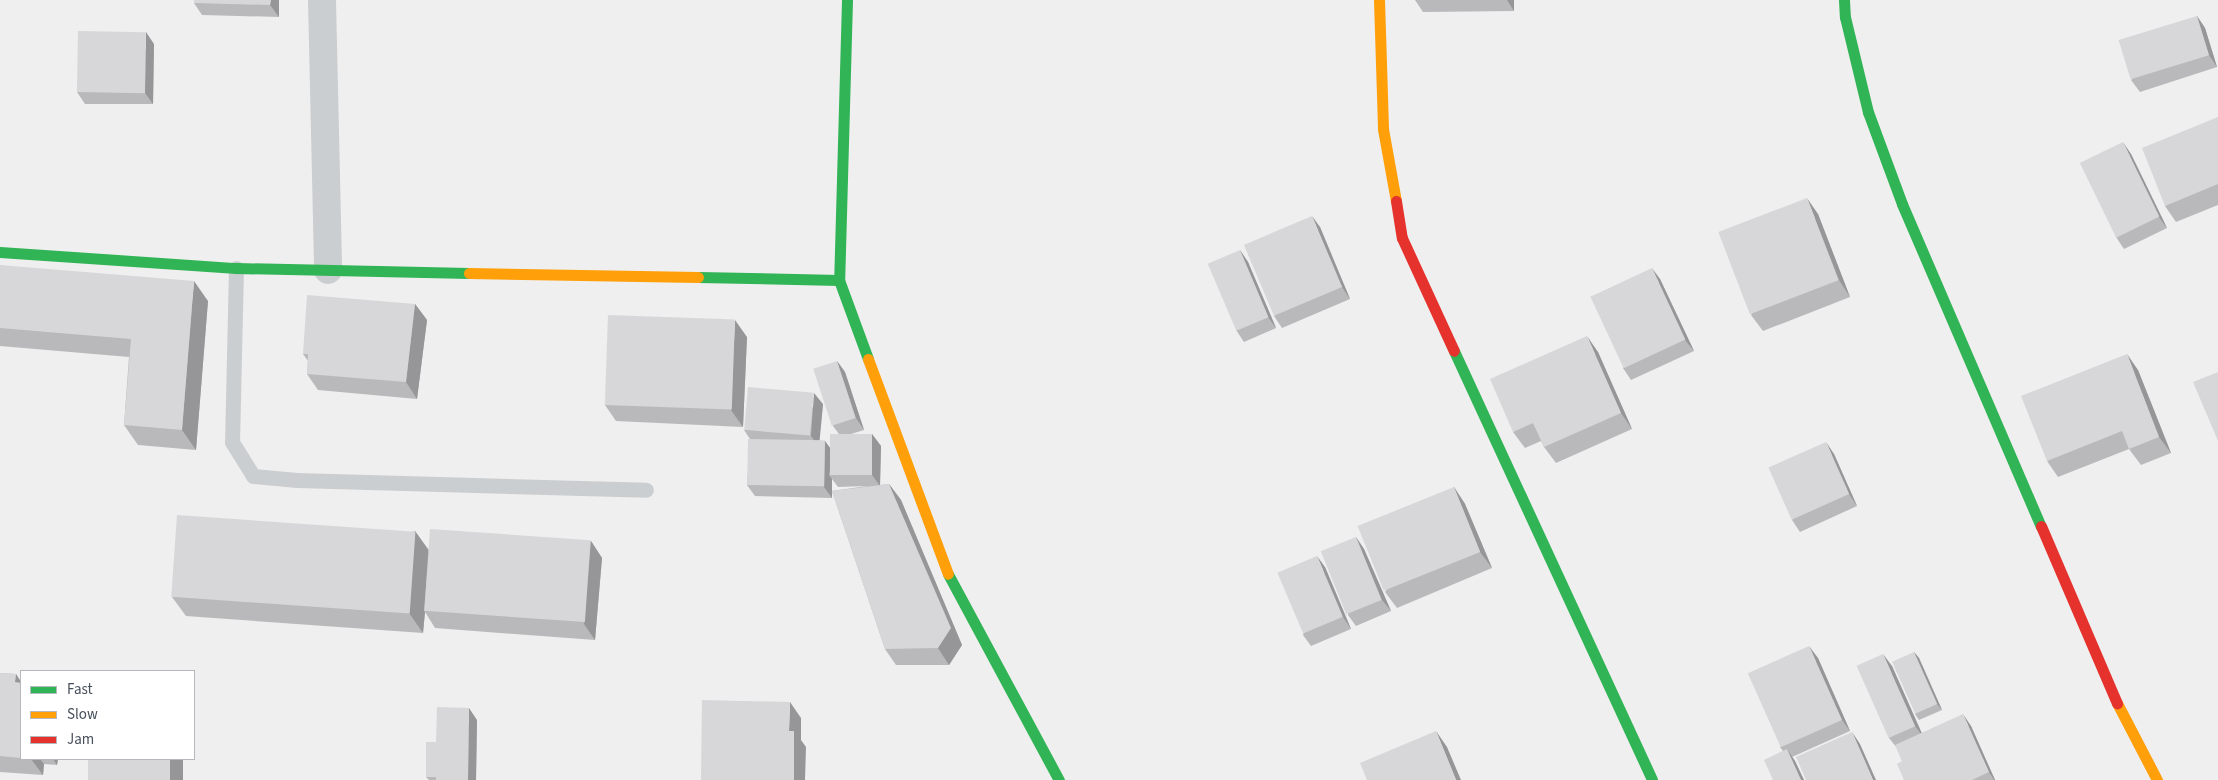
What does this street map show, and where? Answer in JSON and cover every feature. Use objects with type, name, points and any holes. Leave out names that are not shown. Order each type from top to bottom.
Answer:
[{"type":"street","points":[[322,0],[328,270]]},
{"type":"street","points":[[847,0],[839,280],[952,585],[1060,780]]},
{"type":"street","points":[[1379,0],[1383,129],[1402,238],[1652,780]]},
{"type":"street","points":[[1844,0],[1845,17],[1868,112],[1902,204],[2124,719],[2158,780]]},
{"type":"street","points":[[0,252],[236,268],[839,280]]},
{"type":"lane","points":[[236,268],[232,442],[252,476],[297,480],[646,490]]},
{"type":"building","points":[[194,0],[271,0],[270,5],[194,3]]},
{"type":"building","points":[[2197,16],[2209,55],[2131,79],[2119,40]]},
{"type":"building","points":[[78,31],[146,32],[145,93],[77,92]]},
{"type":"building","points":[[2218,117],[2218,184],[2165,206],[2142,148]]},
{"type":"building","points":[[2123,142],[2159,217],[2116,238],[2080,163]]},
{"type":"building","points":[[1807,198],[1839,280],[1750,314],[1718,232]]},
{"type":"building","points":[[1312,216],[1342,287],[1274,316],[1244,245]]},
{"type":"building","points":[[1240,250],[1269,317],[1236,331],[1208,264]]},
{"type":"building","points":[[0,265],[194,281],[182,430],[124,425],[131,339],[0,328]]},
{"type":"building","points":[[1652,268],[1685,340],[1624,368],[1590,297]]},
{"type":"building","points":[[307,295],[415,304],[406,382],[307,374],[308,354],[303,354]]},
{"type":"building","points":[[608,315],[735,319],[732,409],[605,405]]},
{"type":"building","points":[[1587,336],[1621,413],[1544,447],[1533,423],[1513,432],[1490,379]]},
{"type":"building","points":[[2127,354],[2159,437],[2129,449],[2122,431],[2047,461],[2021,396]]},
{"type":"building","points":[[837,361],[856,418],[832,426],[813,369]]},
{"type":"building","points":[[2218,372],[2218,441],[2193,382]]},
{"type":"building","points":[[748,387],[814,393],[810,436],[744,430]]},
{"type":"building","points":[[830,434],[872,434],[872,475],[830,475]]},
{"type":"building","points":[[748,439],[825,440],[824,486],[747,485]]},
{"type":"building","points":[[1826,442],[1849,494],[1792,520],[1768,468]]},
{"type":"building","points":[[889,484],[951,628],[938,648],[885,649],[832,491]]},
{"type":"building","points":[[1454,487],[1480,552],[1384,591],[1358,526]]},
{"type":"building","points":[[177,515],[415,532],[410,613],[171,597]]},
{"type":"building","points":[[430,529],[591,540],[585,622],[424,611]]},
{"type":"building","points":[[1356,537],[1381,600],[1346,614],[1321,551]]},
{"type":"building","points":[[1317,556],[1343,617],[1303,634],[1277,573]]},
{"type":"building","points":[[1809,646],[1842,720],[1781,747],[1748,673]]},
{"type":"building","points":[[1914,652],[1937,704],[1915,714],[1892,662]]},
{"type":"building","points":[[1883,654],[1915,726],[1889,738],[1857,666]]},
{"type":"building","points":[[0,673],[16,674],[15,682],[20,683],[20,758],[0,756]]},
{"type":"building","points":[[702,700],[790,702],[789,731],[794,731],[794,780],[701,780]]},
{"type":"building","points":[[437,707],[469,708],[468,780],[436,780],[436,777],[426,777],[426,742],[436,742]]},
{"type":"building","points":[[1963,714],[1989,772],[1972,780],[1904,780],[1897,764],[1902,761],[1895,745]]},
{"type":"building","points":[[1436,731],[1456,780],[1367,780],[1360,763]]},
{"type":"building","points":[[1852,732],[1873,780],[1806,780],[1796,757]]},
{"type":"building","points":[[1787,749],[1801,780],[1773,780],[1764,760]]},
{"type":"building","points":[[88,760],[170,760],[170,780],[88,780]]},
{"type":"traffic: fast","points":[[847,0],[839,280],[868,359]]},
{"type":"traffic: fast","points":[[1844,0],[1845,17],[1868,112],[1902,204],[2041,526]]},
{"type":"traffic: fast","points":[[0,252],[236,268],[469,273]]},
{"type":"traffic: fast","points":[[698,277],[839,280]]},
{"type":"traffic: fast","points":[[1454,351],[1652,780]]},
{"type":"traffic: fast","points":[[948,574],[1059,780]]},
{"type":"traffic: slow","points":[[1379,0],[1383,129],[1396,201]]},
{"type":"traffic: slow","points":[[469,273],[698,277]]},
{"type":"traffic: slow","points":[[868,359],[948,574]]},
{"type":"traffic: slow","points":[[2117,703],[2157,780]]},
{"type":"traffic: jam","points":[[1396,201],[1402,238],[1454,351]]},
{"type":"traffic: jam","points":[[2041,526],[2117,703]]}]
